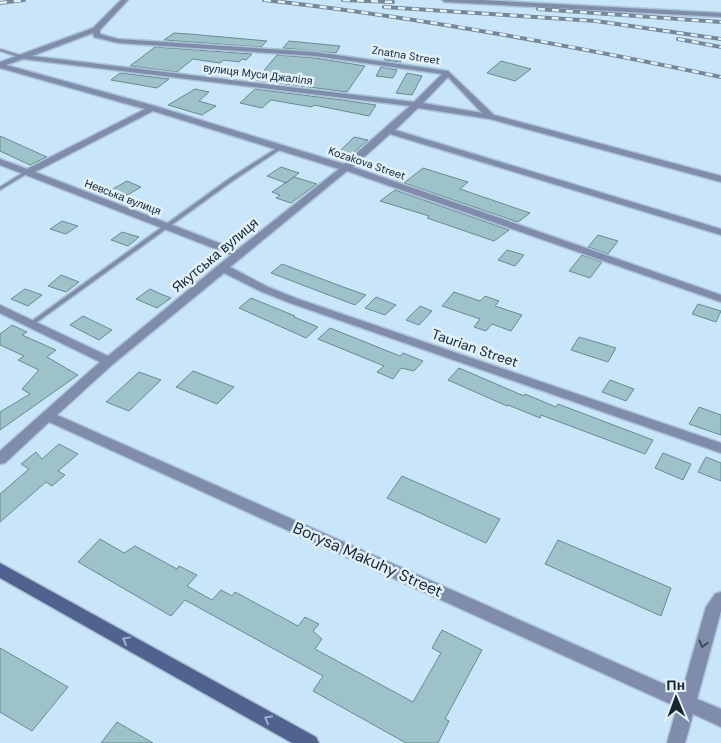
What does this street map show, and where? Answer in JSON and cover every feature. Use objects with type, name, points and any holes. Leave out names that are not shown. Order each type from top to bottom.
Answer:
[{"type":"main road","points":[[0,570],[310,743]]},
{"type":"street","points":[[0,65],[96,30],[125,0]]},
{"type":"street","points":[[445,0],[721,15]]},
{"type":"street","name":"Znatna Street","points":[[96,30],[97,35],[118,41],[315,54],[448,73],[490,117]]},
{"type":"street","name":"вулиця Муси Джаліля","points":[[22,57],[418,106],[490,117]]},
{"type":"street","name":"Kozakova Street","points":[[0,65],[152,108],[347,168],[721,299]]},
{"type":"street","name":"Якутська вулиця","points":[[0,458],[109,361],[238,254],[347,168],[418,106],[448,73]]},
{"type":"street","points":[[26,173],[152,108]]},
{"type":"street","points":[[490,117],[721,179]]},
{"type":"street","points":[[389,131],[721,232]]},
{"type":"street","name":"Невська вулиця","points":[[0,162],[238,254]]},
{"type":"street","name":"Taurian Street","points":[[223,268],[264,289],[294,301],[721,448]]},
{"type":"street","points":[[0,309],[109,361]]},
{"type":"street","name":"Borysa Makuhy Street","points":[[48,416],[721,718]]},
{"type":"street","points":[[676,743],[714,607],[721,599]]},
{"type":"lane","points":[[0,50],[22,57]]},
{"type":"lane","points":[[31,324],[232,179],[282,147]]},
{"type":"lane","points":[[0,189],[26,173]]},
{"type":"building","points":[[174,33],[267,41],[261,47],[164,40]]},
{"type":"building","points":[[289,41],[340,46],[336,53],[283,48]]},
{"type":"building","points":[[155,47],[252,54],[246,60],[242,59],[239,62],[224,60],[220,63],[193,59],[177,72],[130,66]]},
{"type":"building","points":[[388,53],[405,55],[401,62],[384,60]]},
{"type":"building","points":[[277,55],[315,58],[365,66],[347,92],[256,80]]},
{"type":"building","points":[[501,61],[531,69],[515,81],[487,73]]},
{"type":"building","points":[[381,67],[397,70],[393,78],[376,76]]},
{"type":"building","points":[[120,73],[169,79],[157,88],[111,80]]},
{"type":"building","points":[[407,73],[422,76],[412,95],[396,93]]},
{"type":"building","points":[[195,89],[209,92],[199,101],[216,106],[202,115],[168,105]]},
{"type":"building","points":[[255,89],[376,105],[369,116],[314,105],[312,107],[271,100],[262,108],[240,103]]},
{"type":"building","points":[[0,136],[47,157],[30,165],[0,151]]},
{"type":"building","points":[[354,137],[368,140],[346,159],[334,157]]},
{"type":"building","points":[[281,167],[299,173],[286,183],[267,176]]},
{"type":"building","points":[[423,168],[468,182],[460,189],[530,213],[518,222],[404,183]]},
{"type":"building","points":[[294,177],[317,184],[291,203],[276,198],[280,195],[272,192]]},
{"type":"building","points":[[127,181],[141,187],[124,197],[109,191]]},
{"type":"building","points":[[395,190],[509,230],[494,241],[427,218],[429,216],[380,201]]},
{"type":"building","points":[[62,221],[78,226],[66,234],[50,229]]},
{"type":"building","points":[[122,232],[139,237],[128,246],[111,240]]},
{"type":"building","points":[[598,235],[618,241],[608,254],[588,247]]},
{"type":"building","points":[[507,250],[524,255],[515,266],[498,260]]},
{"type":"building","points":[[582,255],[602,262],[590,278],[569,271]]},
{"type":"building","points":[[282,264],[366,295],[355,305],[271,273]]},
{"type":"building","points":[[61,275],[79,282],[66,292],[48,286]]},
{"type":"building","points":[[25,289],[42,295],[28,306],[11,299]]},
{"type":"building","points":[[150,289],[171,298],[157,308],[136,299]]},
{"type":"building","points":[[454,292],[480,301],[485,296],[499,301],[495,306],[522,315],[511,331],[492,324],[486,331],[474,327],[480,319],[442,306]]},
{"type":"building","points":[[376,297],[396,305],[385,315],[365,308]]},
{"type":"building","points":[[251,298],[318,327],[306,338],[239,308]]},
{"type":"building","points":[[698,304],[721,311],[716,322],[692,314]]},
{"type":"building","points":[[420,306],[432,311],[419,325],[406,320]]},
{"type":"building","points":[[83,316],[112,330],[99,340],[70,325]]},
{"type":"building","points":[[12,325],[27,332],[22,335],[56,350],[47,357],[78,375],[0,430],[0,412],[30,394],[22,389],[39,370],[18,360],[24,356],[0,345],[0,334]]},
{"type":"building","points":[[330,328],[400,356],[403,353],[423,361],[414,371],[401,368],[393,379],[377,372],[384,366],[318,339]]},
{"type":"building","points":[[579,337],[616,348],[608,362],[571,350]]},
{"type":"building","points":[[459,368],[524,396],[525,394],[556,407],[558,404],[653,440],[645,454],[541,415],[540,418],[507,406],[448,380]]},
{"type":"building","points":[[193,371],[234,387],[217,404],[176,387]]},
{"type":"building","points":[[139,372],[161,380],[129,411],[106,402]]},
{"type":"building","points":[[610,380],[634,389],[626,401],[602,392]]},
{"type":"building","points":[[699,407],[721,415],[721,435],[689,424]]},
{"type":"building","points":[[59,444],[78,454],[58,471],[65,475],[52,486],[46,482],[0,522],[0,494],[29,469],[21,464],[36,452],[42,459]]},
{"type":"building","points":[[663,453],[691,464],[683,480],[655,468]]},
{"type":"building","points":[[706,457],[721,463],[721,481],[698,472]]},
{"type":"building","points":[[402,476],[500,519],[486,543],[387,498]]},
{"type":"building","points":[[100,539],[124,553],[135,546],[177,569],[179,566],[197,575],[187,586],[212,600],[221,590],[232,596],[235,592],[298,626],[305,617],[319,624],[313,631],[322,639],[315,649],[413,702],[441,653],[432,648],[442,630],[482,650],[445,719],[449,721],[438,743],[406,743],[313,691],[323,676],[185,600],[171,616],[78,562]]},
{"type":"building","points":[[558,540],[671,588],[661,616],[545,564]]},
{"type":"building","points":[[0,648],[68,687],[32,731],[0,712]]},
{"type":"building","points":[[117,722],[153,743],[101,743]]},
{"type":"railway","points":[[0,3],[24,0]]},
{"type":"railway","points":[[264,0],[436,23],[721,77]]},
{"type":"railway","points":[[343,0],[393,2]]},
{"type":"railway","points":[[384,7],[596,21],[721,39]]},
{"type":"railway","points":[[538,9],[721,22]]},
{"type":"railway","points":[[678,39],[721,47]]}]
